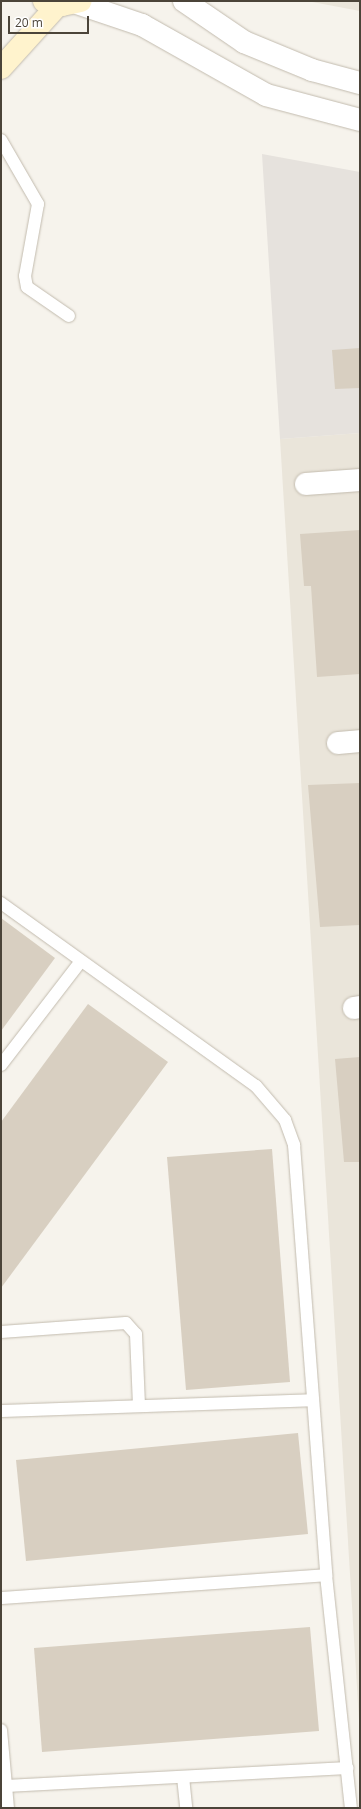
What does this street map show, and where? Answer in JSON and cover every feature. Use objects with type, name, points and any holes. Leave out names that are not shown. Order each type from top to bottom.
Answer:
[{"type":"main road","points":[[1,68],[65,2]]},
{"type":"street","points":[[184,1],[244,42],[312,70],[360,83]]},
{"type":"street","points":[[65,2],[142,25],[266,95],[360,120]]},
{"type":"street","points":[[306,484],[360,480]]},
{"type":"street","points":[[338,743],[360,741]]},
{"type":"lane","points":[[1,140],[38,204],[25,276],[27,287],[70,316]]},
{"type":"lane","points":[[1,902],[256,1086],[285,1120],[294,1145],[326,1575],[348,1768],[351,1808]]},
{"type":"lane","points":[[1,1065],[81,961]]},
{"type":"lane","points":[[1,1332],[126,1323],[136,1334],[139,1406]]},
{"type":"lane","points":[[1,1410],[313,1400]]},
{"type":"lane","points":[[1,1598],[326,1575]]},
{"type":"lane","points":[[1,1730],[8,1808]]},
{"type":"lane","points":[[6,1786],[348,1768]]},
{"type":"lane","points":[[183,1777],[186,1808]]},
{"type":"shaded area","points":[[307,1],[360,1],[360,11]]},
{"type":"shaded area","points":[[262,154],[360,172],[360,433],[280,439]]},
{"type":"shaded area","points":[[360,433],[360,1736],[280,439]]},
{"type":"building","points":[[360,348],[360,388],[335,389],[332,350]]},
{"type":"building","points":[[360,530],[360,674],[317,677],[311,586],[304,586],[300,534]]},
{"type":"building","points":[[360,783],[360,925],[320,927],[308,785]]},
{"type":"building","points":[[1,918],[55,958],[1,1031]]},
{"type":"building","points":[[88,1004],[168,1062],[1,1288],[1,1122]]},
{"type":"building","points":[[360,1057],[360,1162],[344,1162],[335,1059]]},
{"type":"building","points":[[272,1149],[290,1382],[186,1390],[167,1157]]},
{"type":"building","points":[[298,1433],[308,1534],[26,1561],[16,1460]]},
{"type":"building","points":[[310,1627],[319,1731],[42,1752],[34,1648]]}]
